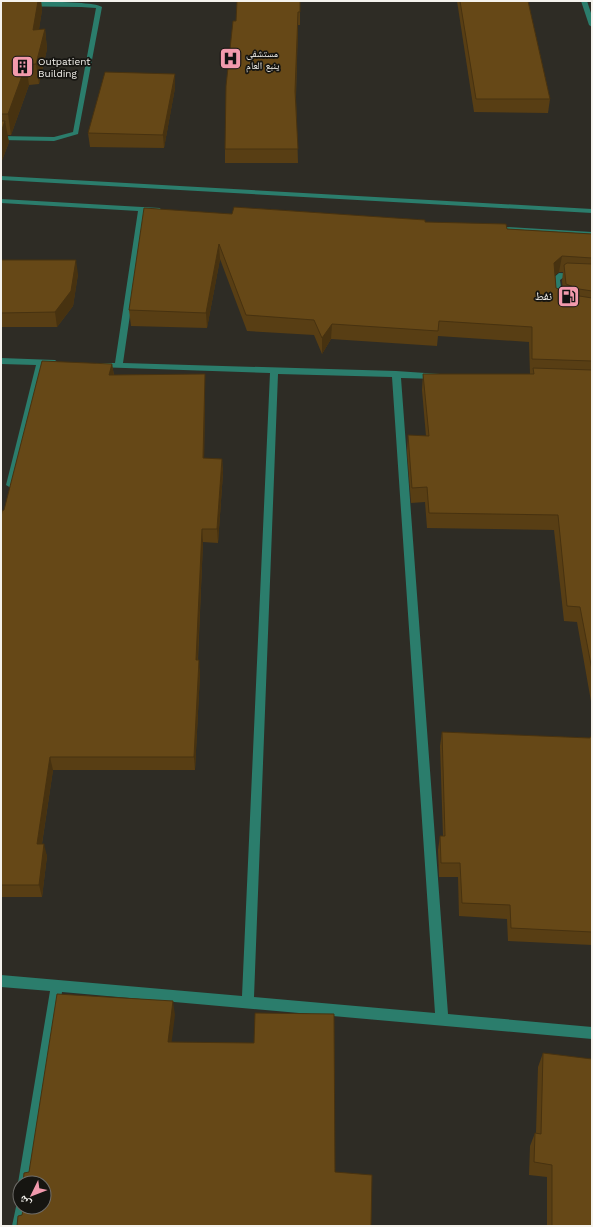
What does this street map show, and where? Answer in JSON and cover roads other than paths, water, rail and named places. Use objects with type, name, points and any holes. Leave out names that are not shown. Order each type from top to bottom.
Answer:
[{"type":"street","points":[[584,1],[592,25]]},
{"type":"street","points":[[1,4],[81,4],[99,7],[76,133],[54,139],[1,138]]},
{"type":"street","points":[[1,178],[592,211]]},
{"type":"street","points":[[1,201],[166,210]]},
{"type":"street","points":[[119,365],[142,209]]},
{"type":"street","points":[[489,228],[592,234]]},
{"type":"street","points":[[568,306],[558,301],[556,279],[562,275],[592,276]]},
{"type":"street","points":[[1,361],[64,364]]},
{"type":"street","points":[[9,493],[41,363]]},
{"type":"street","points":[[88,364],[443,376]]},
{"type":"street","points":[[248,1003],[274,370]]},
{"type":"street","points":[[396,374],[442,1020]]},
{"type":"street","points":[[1,981],[592,1033]]},
{"type":"street","points":[[27,1175],[57,986]]},
{"type":"street","points":[[19,1226],[21,1215]]},
{"type":"place","name":"مستشفى ينبع العام","points":[[230,59]]},
{"type":"place","name":"Outpatient Building","points":[[22,67]]},
{"type":"place","name":"نفط","points":[[568,296]]}]
